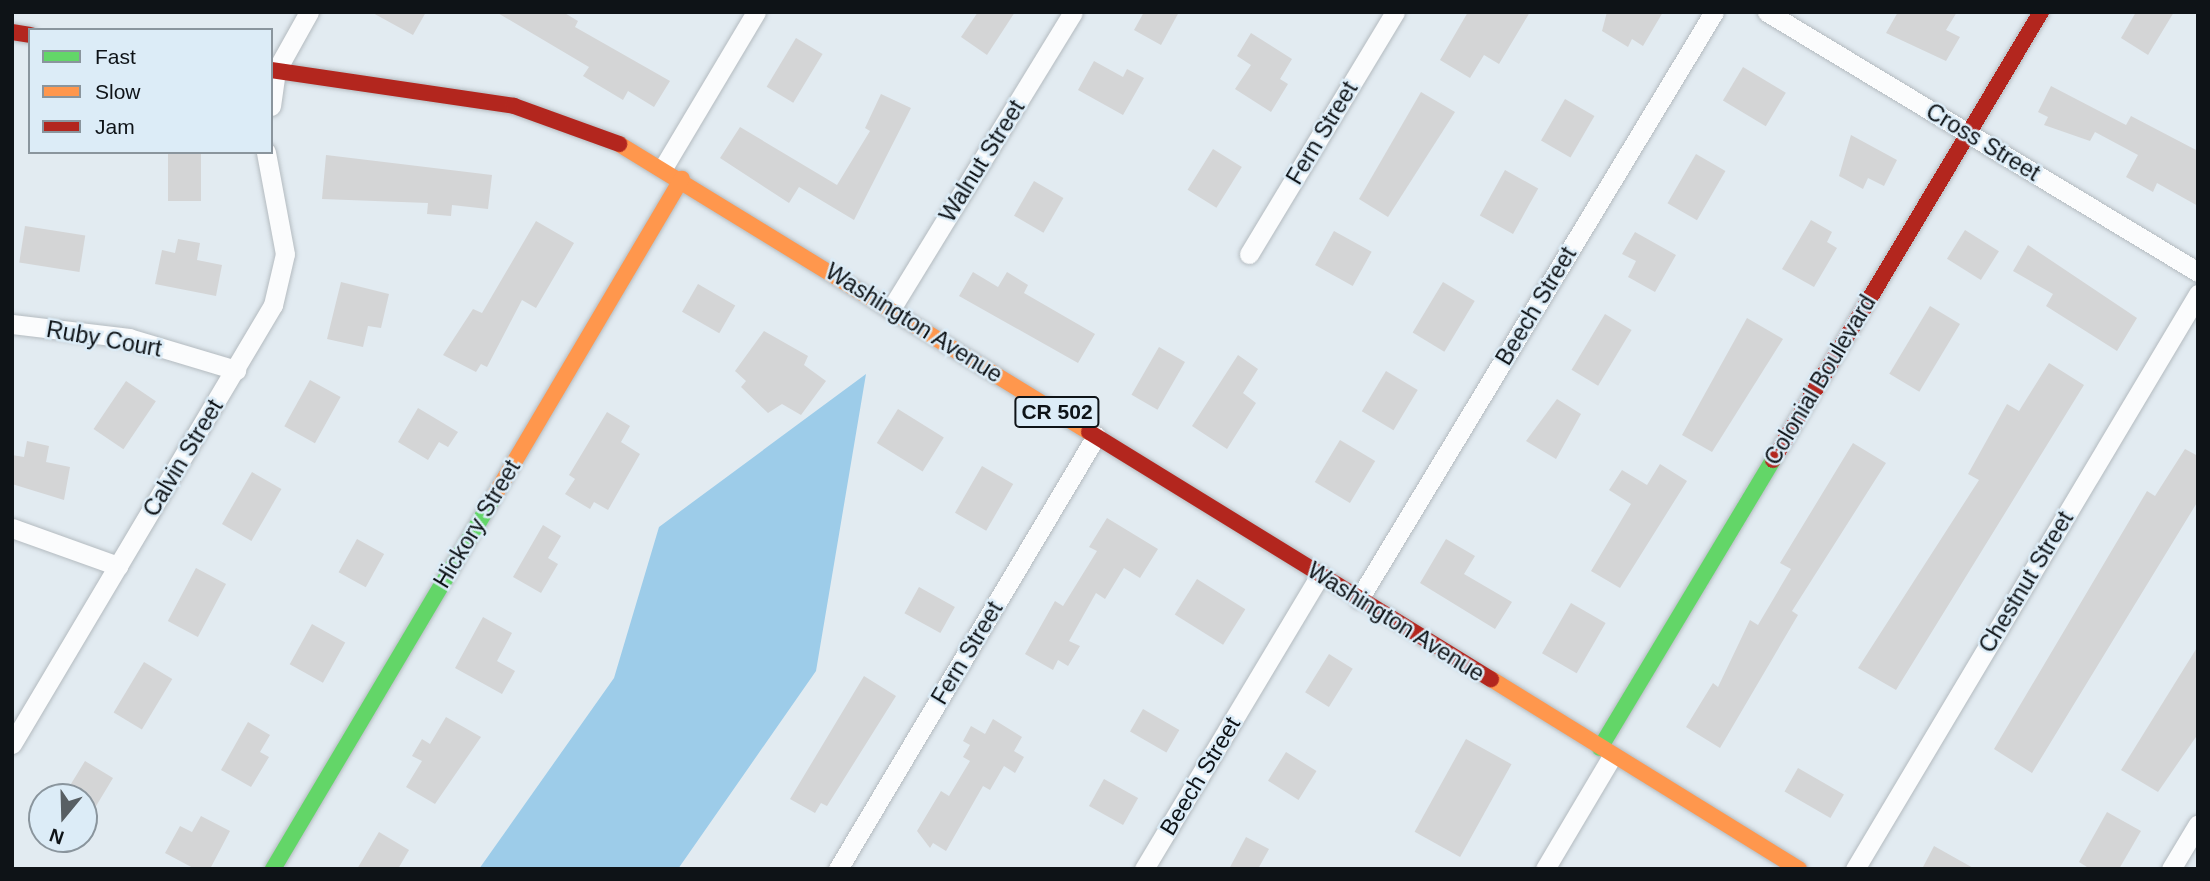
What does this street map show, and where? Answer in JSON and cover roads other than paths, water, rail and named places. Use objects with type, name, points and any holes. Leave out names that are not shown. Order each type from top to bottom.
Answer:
[{"type":"main road","name":"Colonial Boulevard","points":[[1606,752],[2041,12]]},
{"type":"main road","name":"Washington Avenue","points":[[274,71],[514,106],[570,122],[663,168],[1799,869]]},
{"type":"main road","name":"Hickory Street","points":[[273,869],[682,179]]},
{"type":"street","points":[[274,71],[309,12]]},
{"type":"street","points":[[663,168],[756,12]]},
{"type":"street","name":"Walnut Street","points":[[891,309],[1073,12]]},
{"type":"street","name":"Fern Street","points":[[1249,254],[1395,12]]},
{"type":"street","name":"Beech Street","points":[[1359,599],[1714,12]]},
{"type":"street","name":"Cross Street","points":[[1767,12],[2198,272]]},
{"type":"street","name":"Calvin Street","points":[[12,744],[236,370],[282,278],[281,225],[266,154]]},
{"type":"street","name":"Chestnut Street","points":[[1855,869],[2198,294]]},
{"type":"street","name":"Ruby Court","points":[[12,324],[129,338],[236,370]]},
{"type":"street","name":"Fern Street","points":[[841,868],[1096,436]]},
{"type":"street","points":[[12,528],[118,566]]},
{"type":"street","name":"Beech Street","points":[[1144,869],[1320,575]]},
{"type":"street","name":"Colonial Boulevard","points":[[1545,869],[1606,752]]},
{"type":"street","points":[[2171,869],[2198,824]]}]
